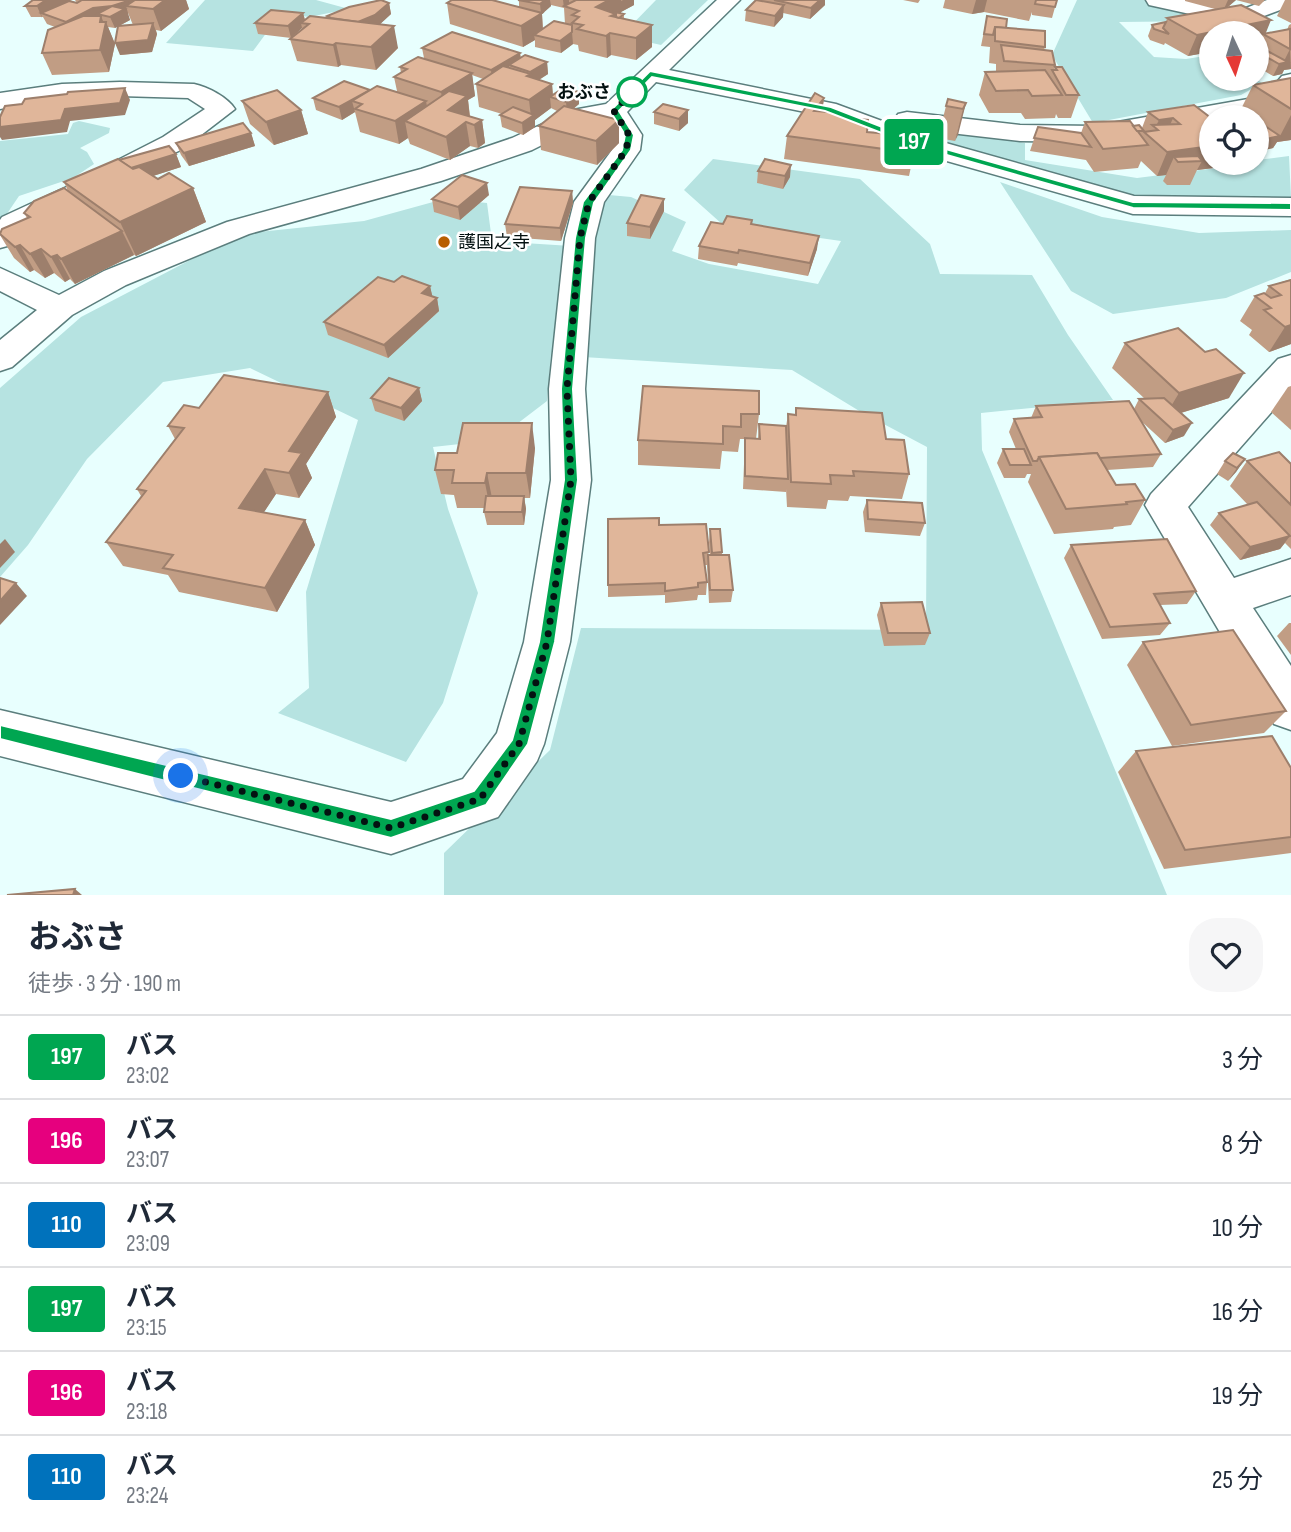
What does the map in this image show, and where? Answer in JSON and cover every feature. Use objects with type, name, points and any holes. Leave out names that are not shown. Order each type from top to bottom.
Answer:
[{"type":"street","points":[[0,359],[60,308],[115,278],[238,228],[431,175],[522,144],[582,115],[614,111],[730,0]]},
{"type":"street","points":[[1157,0],[1240,18],[1287,0]]},
{"type":"street","points":[[650,74],[827,109],[1020,133],[1095,134],[1273,102],[1291,81]]},
{"type":"street","points":[[0,101],[62,91],[120,89],[194,92],[222,109],[173,143],[13,223],[0,239]]},
{"type":"street","points":[[827,109],[918,144],[1133,205],[1291,206]]},
{"type":"street","points":[[0,733],[391,828],[480,799],[519,744],[547,642],[571,480],[567,389],[580,238],[589,202],[626,150],[629,135],[614,111]]},
{"type":"street","points":[[364,221],[431,175]]},
{"type":"street","points":[[0,278],[60,308]]},
{"type":"street","points":[[1291,367],[1165,505],[1226,599],[1291,708]]},
{"type":"street","points":[[1226,599],[1291,578]]},
{"type":"shaded area","points":[[205,0],[316,0],[349,9],[309,17],[281,13],[253,51],[166,43]]},
{"type":"shaded area","points":[[656,0],[708,0],[661,45],[621,36]]},
{"type":"shaded area","points":[[1077,0],[1146,0],[1214,21],[1119,22],[1154,57],[1199,57],[1199,91],[1248,91],[1241,95],[1093,123],[1052,55]]},
{"type":"shaded area","points":[[79,121],[110,128],[109,133],[80,148],[87,152],[94,164],[73,178],[19,196],[0,224],[0,141],[68,134],[73,123]]},
{"type":"shaded area","points":[[943,129],[1025,143],[1025,160],[1137,178],[1199,170],[1199,175],[1269,175],[1269,158],[1289,156],[1291,198],[1214,201],[1135,197],[935,142]]},
{"type":"shaded area","points":[[713,159],[860,179],[930,244],[940,274],[1032,275],[1068,335],[1113,400],[981,413],[982,450],[1167,895],[444,895],[444,853],[550,750],[581,628],[926,630],[927,447],[861,412],[792,370],[551,355],[547,401],[496,440],[433,447],[448,509],[478,593],[443,703],[406,762],[278,713],[309,688],[306,592],[358,420],[250,368],[163,382],[87,459],[28,545],[0,577],[0,388],[81,317],[240,234],[364,221],[444,199],[487,203],[492,241],[587,247],[598,194],[631,197],[686,222],[672,251],[709,264],[818,284],[841,241],[722,224],[684,190]]},
{"type":"shaded area","points":[[1000,182],[1102,217],[1199,233],[1291,230],[1291,272],[1226,298],[1113,314],[1071,291]]},
{"type":"building","points":[[33,0],[46,0],[37,6],[25,6]]},
{"type":"building","points":[[82,0],[131,0],[93,8],[66,22],[41,13],[69,1],[77,3]]},
{"type":"building","points":[[135,0],[165,0],[153,9],[126,6]]},
{"type":"building","points":[[381,0],[389,3],[375,15],[358,22],[327,16],[349,7]]},
{"type":"building","points":[[452,0],[492,0],[542,13],[521,26],[447,3]]},
{"type":"building","points":[[518,0],[545,0],[540,4]]},
{"type":"building","points":[[576,0],[609,0],[596,7],[616,14],[611,16],[652,25],[636,38],[610,33],[606,36],[577,29],[583,25],[572,23],[579,17],[572,15],[579,11],[564,6]]},
{"type":"building","points":[[756,0],[784,5],[775,16],[746,10]]},
{"type":"building","points":[[774,0],[820,0],[811,8]]},
{"type":"building","points":[[1036,0],[1057,0],[1055,7],[1035,4]]},
{"type":"building","points":[[1241,5],[1271,20],[1199,21],[1197,35],[1167,18]]},
{"type":"building","points":[[112,6],[125,9],[110,17],[97,14]]},
{"type":"building","points":[[271,10],[303,13],[288,26],[255,23]]},
{"type":"building","points":[[610,11],[624,14],[619,18]]},
{"type":"building","points":[[83,16],[101,16],[100,22],[106,22],[100,50],[42,53],[48,30]]},
{"type":"building","points":[[310,16],[394,26],[371,47],[290,39],[309,24],[301,23]]},
{"type":"building","points":[[987,16],[1007,19],[1006,28],[995,27],[993,35],[984,34]]},
{"type":"building","points":[[554,21],[572,25],[572,32],[560,41],[534,35]]},
{"type":"building","points":[[1166,22],[1163,28],[1169,34],[1154,29],[1152,25]]},
{"type":"building","points":[[153,23],[148,40],[115,43],[118,26]]},
{"type":"building","points":[[995,27],[1045,31],[1045,47],[995,41]]},
{"type":"building","points":[[1290,29],[1290,49],[1269,37],[1269,33]]},
{"type":"building","points":[[452,32],[520,53],[491,70],[422,48]]},
{"type":"building","points":[[1001,45],[1052,51],[1055,65],[1004,61]]},
{"type":"building","points":[[1269,52],[1288,62],[1279,64],[1269,58]]},
{"type":"building","points":[[525,55],[547,62],[530,72],[509,65]]},
{"type":"building","points":[[418,57],[472,73],[441,92],[394,77],[407,69],[400,67]]},
{"type":"building","points":[[503,66],[531,74],[527,76],[552,84],[529,100],[476,84]]},
{"type":"building","points":[[1055,67],[1062,67],[1079,95],[1066,95],[1052,70],[1057,70]]},
{"type":"building","points":[[1045,70],[1062,95],[1032,96],[1028,90],[996,91],[985,72]]},
{"type":"building","points":[[1291,78],[1291,109],[1262,91],[1269,91],[1269,82]]},
{"type":"building","points":[[344,81],[370,90],[339,107],[313,98]]},
{"type":"building","points":[[377,86],[426,101],[395,121],[355,109],[362,104],[352,101]]},
{"type":"building","points":[[125,88],[120,103],[65,109],[61,120],[0,127],[0,117],[5,106],[22,104],[25,99],[68,92]]},
{"type":"building","points":[[563,88],[579,92],[566,102],[550,97]]},
{"type":"building","points":[[277,90],[301,110],[266,122],[242,101]]},
{"type":"building","points":[[449,91],[467,96],[448,110],[482,120],[474,125],[466,122],[446,137],[405,121]]},
{"type":"building","points":[[815,93],[824,98],[814,111],[842,113],[841,117],[868,120],[867,132],[914,136],[914,153],[787,136]]},
{"type":"building","points":[[948,99],[966,103],[963,109],[946,106]]},
{"type":"building","points":[[663,104],[688,110],[679,119],[654,112]]},
{"type":"building","points":[[1194,105],[1199,109],[1199,148],[1167,152],[1144,132],[1158,130],[1152,125],[1180,124],[1173,118],[1159,120],[1148,112]]},
{"type":"building","points":[[564,106],[619,120],[596,141],[539,126]]},
{"type":"building","points":[[513,107],[534,115],[522,123],[500,115]]},
{"type":"building","points":[[1130,121],[1148,145],[1103,149],[1085,122]]},
{"type":"building","points":[[243,123],[251,133],[184,153],[176,143]]},
{"type":"building","points":[[1139,125],[1144,131],[1137,131],[1133,126]]},
{"type":"building","points":[[1038,127],[1081,133],[1091,147],[1034,138]]},
{"type":"building","points":[[1269,129],[1280,136],[1269,138]]},
{"type":"building","points":[[169,146],[176,154],[131,168],[119,160]]},
{"type":"building","points":[[1198,156],[1199,161],[1178,162],[1174,157]]},
{"type":"building","points":[[118,159],[133,169],[139,167],[158,179],[169,173],[193,188],[120,222],[64,182]]},
{"type":"building","points":[[765,159],[791,165],[785,176],[758,171]]},
{"type":"building","points":[[462,175],[487,183],[458,207],[432,199]]},
{"type":"building","points":[[520,187],[572,191],[560,228],[505,224]]},
{"type":"building","points":[[64,188],[122,231],[61,259],[57,255],[51,257],[41,249],[30,254],[20,245],[15,247],[0,234],[2,229],[30,217],[24,213],[34,201]]},
{"type":"building","points":[[641,195],[664,199],[650,227],[627,223]]},
{"type":"building","points":[[727,216],[752,220],[751,224],[819,236],[810,263],[739,250],[738,253],[699,246],[711,222],[723,224]]},
{"type":"building","points":[[402,276],[430,286],[422,293],[437,298],[384,345],[324,322],[378,277],[394,282]]},
{"type":"building","points":[[1291,280],[1291,325],[1285,327],[1264,310],[1271,308],[1255,296],[1264,293],[1271,298],[1281,295],[1269,286]]},
{"type":"building","points":[[1178,328],[1205,352],[1216,349],[1244,373],[1179,393],[1125,343]]},
{"type":"building","points":[[224,375],[328,392],[289,451],[302,453],[289,473],[265,469],[239,508],[305,520],[265,588],[163,568],[173,555],[106,542],[146,491],[137,489],[184,428],[168,426],[184,405],[199,408]]},
{"type":"building","points":[[389,378],[419,388],[401,408],[371,398]]},
{"type":"building","points":[[643,386],[759,391],[759,414],[741,414],[741,427],[723,426],[723,444],[638,440]]},
{"type":"building","points":[[1164,398],[1192,423],[1173,430],[1139,399]]},
{"type":"building","points":[[1129,401],[1161,454],[1100,458],[1097,453],[1039,457],[1037,461],[1033,461],[1014,419],[1042,417],[1036,406]]},
{"type":"building","points":[[796,408],[882,413],[886,439],[904,440],[909,474],[853,471],[854,476],[830,475],[831,484],[791,482],[788,414],[796,415]]},
{"type":"building","points":[[463,423],[532,423],[526,473],[487,473],[485,483],[452,483],[454,470],[435,470],[438,453],[457,453]]},
{"type":"building","points":[[759,424],[786,426],[788,479],[745,476],[745,438],[760,439]]},
{"type":"building","points":[[1003,449],[1024,449],[1031,465],[1010,465]]},
{"type":"building","points":[[1279,452],[1291,464],[1291,505],[1247,461]]},
{"type":"building","points":[[1097,453],[1116,485],[1135,484],[1145,500],[1066,509],[1039,457]]},
{"type":"building","points":[[1233,453],[1245,459],[1237,468],[1225,461]]},
{"type":"building","points":[[486,496],[524,496],[522,512],[484,512]]},
{"type":"building","points":[[867,500],[922,503],[925,523],[868,519]]},
{"type":"building","points":[[1257,502],[1290,536],[1250,547],[1219,513]]},
{"type":"building","points":[[659,518],[659,525],[706,524],[709,552],[703,553],[707,582],[698,583],[698,587],[665,591],[665,583],[608,585],[608,519]]},
{"type":"building","points":[[710,529],[720,529],[722,552],[712,553]]},
{"type":"building","points":[[1167,539],[1196,591],[1154,594],[1170,623],[1110,627],[1071,545]]},
{"type":"building","points":[[708,555],[729,555],[733,590],[710,590]]},
{"type":"building","points":[[0,578],[16,583],[0,601]]},
{"type":"building","points":[[922,602],[930,633],[888,633],[881,603]]},
{"type":"building","points":[[1233,630],[1286,711],[1191,725],[1143,642]]},
{"type":"building","points":[[1272,736],[1291,768],[1291,837],[1185,850],[1136,751]]},
{"type":"building","points":[[75,889],[73,895],[7,895]]},
{"type":"bus line","name":"197","points":[[0,733],[391,828],[480,799],[519,744],[547,642],[571,480],[567,389],[580,238],[589,202],[626,150],[629,135],[614,111],[650,74],[827,109],[918,144],[1133,205],[1291,206]]},
{"type":"place","name":"おぶさ","points":[[632,92]]},
{"type":"place","name":"護国之寺","points":[[444,242]]},
{"type":"route","points":[[181,776],[391,828],[480,799],[519,744],[547,642],[571,480],[567,389],[580,238],[589,202],[626,150],[629,135],[614,111],[632,92]]}]
